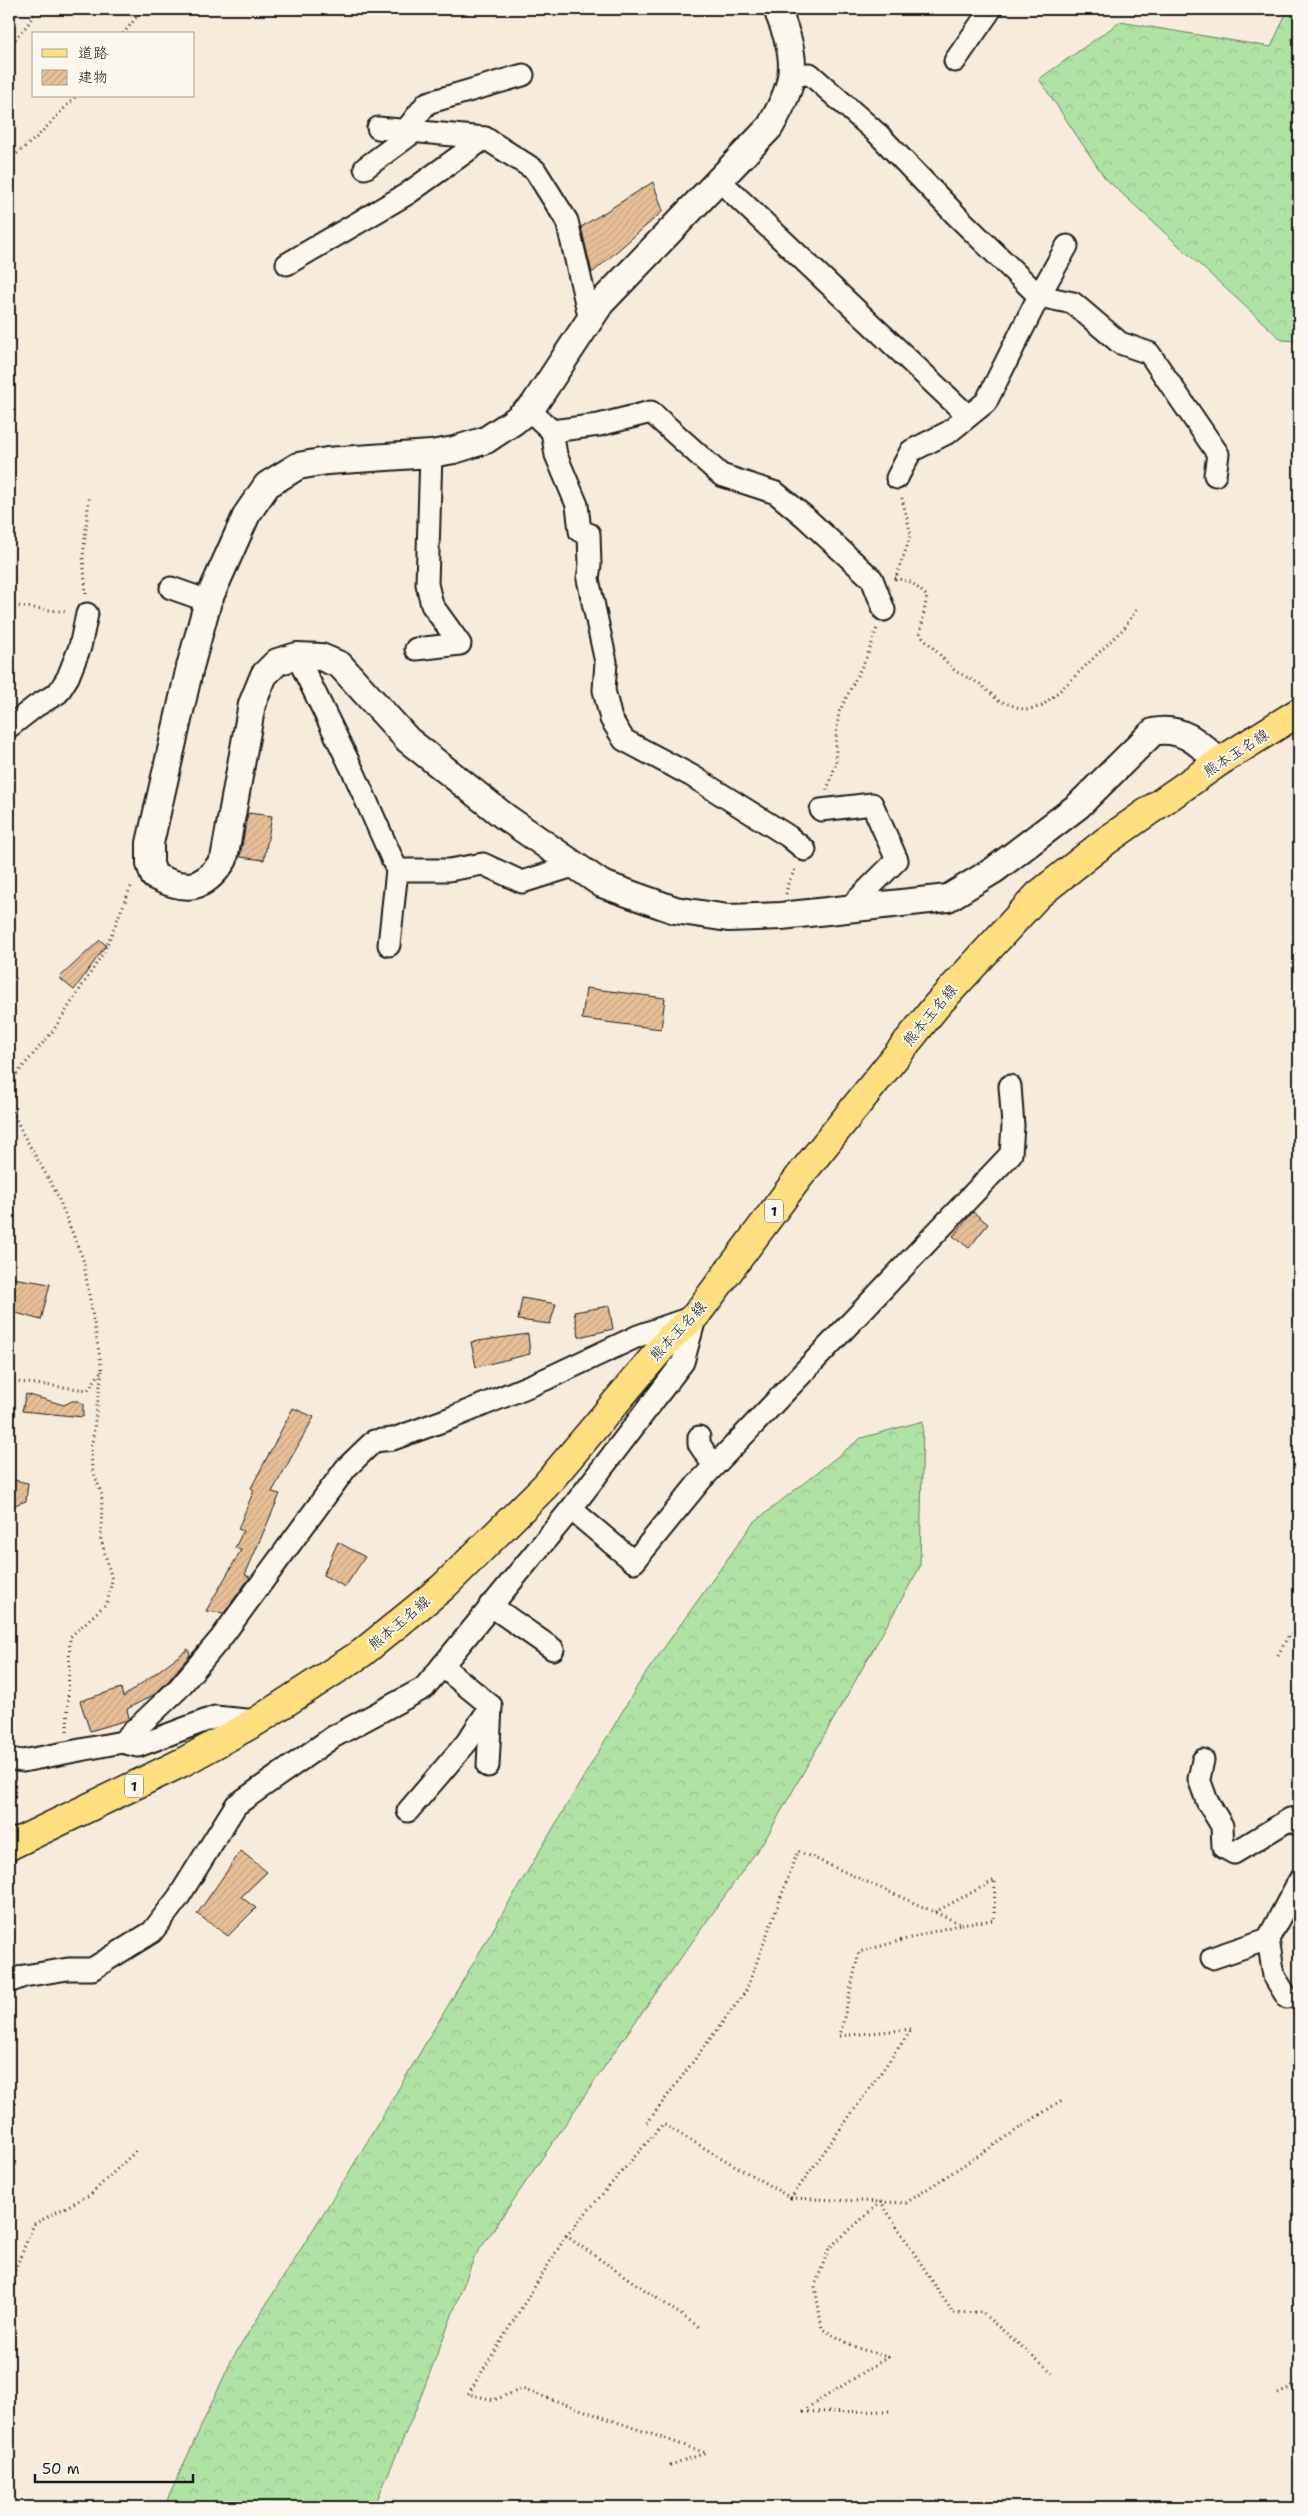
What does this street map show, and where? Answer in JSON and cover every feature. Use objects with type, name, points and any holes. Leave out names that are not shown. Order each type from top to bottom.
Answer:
[{"type":"main road","name":"熊本玉名線","points":[[9,1846],[183,1762],[257,1720],[362,1653],[442,1587],[545,1486],[670,1338],[696,1315],[799,1177],[937,1005],[1038,895],[1106,841],[1219,762],[1299,712]]},
{"type":"street","points":[[777,9],[788,37],[794,62],[787,97],[770,127],[601,303],[528,410],[486,440],[431,454],[327,461],[298,466],[266,485],[247,514],[208,601],[150,843],[150,864],[154,876],[174,886],[195,886],[214,874],[224,859],[252,704],[264,675],[277,662],[297,656],[321,657],[340,665],[408,740],[504,816],[572,866],[602,884],[675,910],[728,918],[781,916],[948,898],[994,870],[1078,806],[1153,732],[1166,729],[1180,732],[1195,740],[1219,762]]},
{"type":"street","points":[[955,61],[991,9]]},
{"type":"street","points":[[791,75],[810,74],[880,135],[955,214],[1039,296],[1073,303],[1120,343],[1148,353],[1218,454],[1215,475]]},
{"type":"street","points":[[365,168],[411,131],[427,103],[523,76]]},
{"type":"street","points":[[378,128],[485,138],[535,170],[567,222],[590,320]]},
{"type":"street","points":[[287,264],[407,194],[485,138]]},
{"type":"street","points":[[719,180],[968,416]]},
{"type":"street","points":[[897,478],[911,451],[949,432],[986,402],[1039,296],[1067,246]]},
{"type":"street","points":[[528,410],[552,431],[556,455],[577,505],[580,531],[589,534],[590,566],[588,579],[606,662],[604,690],[611,719],[624,740],[700,781],[788,836],[806,850]]},
{"type":"street","points":[[552,431],[599,425],[651,412],[721,475],[776,493],[806,518],[872,579],[884,610]]},
{"type":"street","points":[[416,649],[460,644],[432,605],[427,584],[431,454]]},
{"type":"street","points":[[171,588],[208,601]]},
{"type":"street","points":[[9,727],[36,706],[58,693],[68,677],[80,647],[88,614]]},
{"type":"street","points":[[297,656],[354,773],[397,870],[389,945]]},
{"type":"street","points":[[821,810],[872,804],[897,860],[848,909]]},
{"type":"street","points":[[397,870],[449,870],[483,864],[522,882],[572,866]]},
{"type":"street","points":[[571,1509],[634,1562],[714,1466],[1011,1154],[1013,1126],[1010,1086]]},
{"type":"street","points":[[9,1982],[24,1976],[68,1969],[92,1969],[152,1932],[178,1898],[236,1805],[333,1737],[424,1688],[490,1605],[571,1509],[683,1362],[696,1315]]},
{"type":"street","points":[[122,1742],[178,1689],[220,1638],[346,1468],[374,1441],[393,1439],[451,1418],[546,1379],[638,1336],[696,1315]]},
{"type":"street","points":[[699,1437],[699,1444],[714,1466]]},
{"type":"street","points":[[490,1605],[553,1648]]},
{"type":"street","points":[[442,1666],[491,1706]]},
{"type":"street","points":[[488,1766],[491,1706]]},
{"type":"street","points":[[408,1811],[467,1742],[491,1706]]},
{"type":"street","points":[[9,1759],[23,1761],[122,1742],[138,1746],[215,1716],[257,1720]]},
{"type":"street","points":[[1203,1760],[1199,1779],[1207,1801],[1222,1826],[1223,1847],[1234,1852],[1290,1819],[1299,1825]]},
{"type":"street","points":[[1287,1997],[1274,1976],[1268,1940],[1299,1881]]},
{"type":"street","points":[[1212,1958],[1268,1940]]},
{"type":"path","points":[[9,47],[28,24],[37,9]]},
{"type":"path","points":[[125,32],[143,9]]},
{"type":"path","points":[[9,160],[37,138],[74,98]]},
{"type":"path","points":[[821,810],[836,763],[836,737],[840,712],[868,654],[911,535],[897,478]]},
{"type":"path","points":[[9,607],[17,606],[88,614],[84,557],[89,498]]},
{"type":"path","points":[[895,578],[911,582],[927,596],[920,634],[955,671],[980,684],[999,701],[1026,710],[1042,706],[1064,688],[1124,628],[1138,607]]},
{"type":"path","points":[[781,916],[788,884],[806,850]]},
{"type":"path","points":[[67,1754],[70,1637],[107,1603],[112,1580],[101,1539],[102,1495],[92,1468],[91,1450],[102,1370],[83,1259],[56,1192],[23,1134],[9,1104],[14,1077],[53,1031],[104,952],[136,877]]},
{"type":"path","points":[[9,1381],[88,1390],[102,1370]]},
{"type":"path","points":[[1278,1655],[1289,1635],[1299,1634]]},
{"type":"path","points":[[647,2122],[746,1991],[798,1851],[961,1924]]},
{"type":"path","points":[[791,2198],[912,2029],[840,2036],[860,1952],[961,1924],[994,1920],[995,1880],[934,1912]]},
{"type":"path","points":[[670,2465],[706,2453],[522,2389],[494,2400],[468,2394],[566,2236],[663,2124],[791,2198],[906,2203],[1062,2100]]},
{"type":"path","points":[[9,2284],[34,2224],[91,2194],[137,2150]]},
{"type":"path","points":[[881,2202],[953,2313],[981,2312],[1054,2374]]},
{"type":"path","points":[[881,2202],[829,2248],[815,2286],[822,2329],[857,2348],[888,2357],[801,2412],[889,2411]]},
{"type":"path","points":[[566,2236],[699,2327]]},
{"type":"path","points":[[1278,2394],[1299,2384]]},
{"type":"green space","points":[[1288,9],[1299,9],[1299,341],[1282,340],[1105,178],[1039,79],[1120,22],[1271,47]]},
{"type":"green space","points":[[923,1421],[920,1567],[766,1838],[624,2038],[474,2258],[416,2409],[374,2507],[164,2507],[232,2359],[351,2169],[641,1680],[753,1523],[861,1438]]},
{"type":"building","points":[[653,182],[663,211],[592,273],[581,227]]},
{"type":"building","points":[[248,813],[272,816],[264,860],[240,857]]},
{"type":"building","points":[[100,940],[106,945],[74,990],[59,978]]},
{"type":"building","points":[[586,988],[665,998],[661,1029],[582,1019]]},
{"type":"building","points":[[973,1212],[988,1224],[969,1248],[953,1236]]},
{"type":"building","points":[[13,1278],[50,1284],[41,1320],[9,1311],[9,1295]]},
{"type":"building","points":[[522,1298],[556,1304],[550,1324],[518,1320]]},
{"type":"building","points":[[609,1306],[613,1329],[579,1337],[574,1312]]},
{"type":"building","points":[[528,1334],[530,1354],[476,1367],[471,1342]]},
{"type":"building","points":[[26,1394],[64,1405],[72,1401],[78,1401],[83,1404],[83,1417],[22,1411]]},
{"type":"building","points":[[293,1408],[314,1417],[272,1492],[280,1494],[245,1575],[250,1577],[224,1613],[206,1611],[241,1550],[235,1548],[243,1531],[238,1529],[254,1490],[251,1488]]},
{"type":"building","points":[[9,1479],[28,1483],[26,1501],[9,1507]]},
{"type":"building","points":[[338,1542],[365,1557],[345,1587],[323,1575]]},
{"type":"building","points":[[188,1649],[190,1655],[155,1694],[127,1709],[129,1718],[127,1720],[90,1731],[80,1701],[121,1688],[123,1697]]},
{"type":"building","points":[[241,1851],[267,1872],[241,1897],[256,1908],[228,1936],[197,1914]]}]
